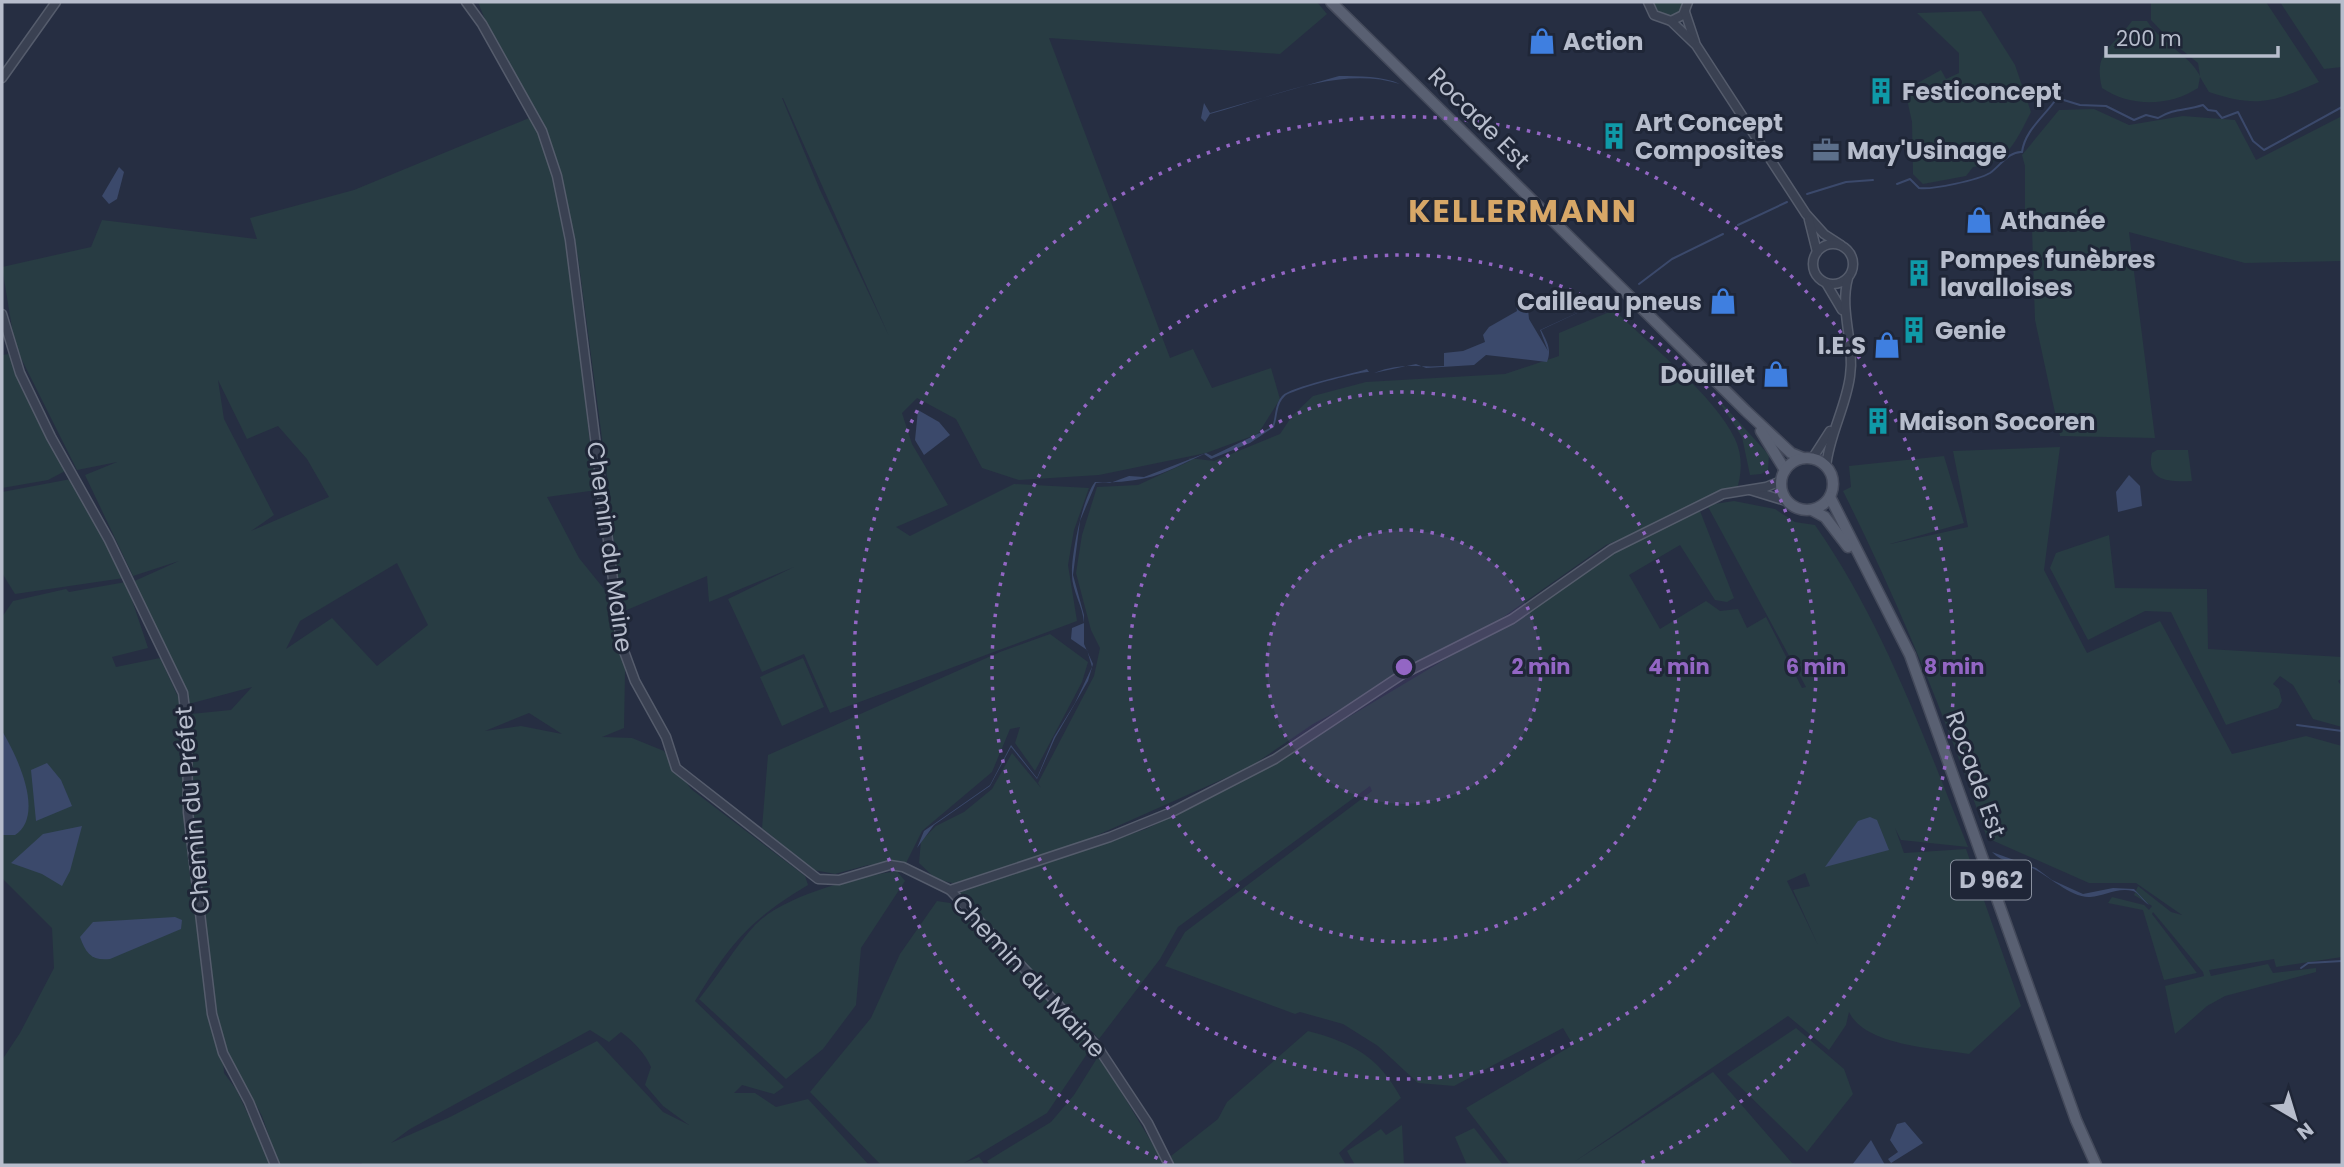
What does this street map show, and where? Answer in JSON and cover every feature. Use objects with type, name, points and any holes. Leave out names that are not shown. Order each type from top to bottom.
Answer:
[{"type":"main road","name":"Rocade Est","points":[[1331,2],[1746,411],[1791,453],[1808,459]]},
{"type":"main road","name":"Rocade Est","points":[[1746,411],[1785,470]]},
{"type":"main road","points":[[1808,459],[1826,467],[1833,481],[1830,497],[1812,510],[1798,509],[1786,501],[1781,481],[1785,470],[1808,459]]},
{"type":"main road","name":"Rocade Est","points":[[1830,497],[1910,655],[2076,1120],[2095,1165]]},
{"type":"main road","name":"Rocade Est","points":[[1812,510],[1825,517],[1839,533],[1882,596]]},
{"type":"street","points":[[2,78],[56,2]]},
{"type":"street","name":"Chemin du Maine","points":[[466,2],[482,24],[551,151],[570,240],[621,643],[631,673],[666,737],[676,768],[818,879],[839,880],[890,865],[903,867],[950,890],[1097,1046],[1148,1123],[1169,1165]]},
{"type":"street","points":[[1648,2],[1654,15],[1671,21],[1696,45],[1807,214],[1824,234],[1841,245],[1853,260],[1848,278],[1845,316],[1851,367],[1826,467]]},
{"type":"street","points":[[1688,2],[1685,12],[1696,45]]},
{"type":"street","points":[[1671,21],[1685,12]]},
{"type":"street","points":[[1807,214],[1815,234],[1817,252],[1814,271],[1826,283],[1845,316]]},
{"type":"street","points":[[1817,252],[1828,244],[1841,245]]},
{"type":"street","points":[[1826,283],[1838,283],[1848,278]]},
{"type":"street","name":"Chemin du Préfet","points":[[2,314],[11,348],[30,394],[109,540],[183,692],[187,726],[188,812],[212,1014],[223,1053],[249,1102],[275,1165]]},
{"type":"street","points":[[1808,459],[1835,423]]},
{"type":"street","points":[[950,890],[1141,826],[1251,773],[1380,688],[1538,603],[1612,549],[1723,494],[1750,491],[1781,481]]},
{"type":"street","points":[[1750,491],[1786,501]]},
{"type":"shaded area","points":[[478,2],[1317,2],[1327,14],[1280,54],[1049,38],[1170,358],[1193,349],[1212,388],[1271,368],[1280,399],[1258,434],[1206,453],[1099,475],[1019,480],[982,468],[956,419],[917,398],[902,413],[912,444],[948,505],[896,527],[910,536],[1014,484],[1089,488],[1074,530],[1068,565],[1077,621],[830,713],[804,654],[762,672],[728,599],[794,567],[709,602],[707,576],[622,612],[626,617],[624,728],[602,737],[632,738],[664,751],[691,789],[805,876],[808,885],[770,910],[742,935],[719,963],[695,1001],[784,1087],[774,1094],[742,1085],[734,1093],[755,1093],[776,1107],[808,1099],[869,1165],[279,1165],[262,1116],[222,1042],[224,1073],[236,1089],[272,1165],[2,1165],[2,1060],[20,1033],[54,968],[52,928],[2,878],[2,617],[13,601],[66,589],[69,592],[126,582],[148,648],[112,657],[116,667],[160,658],[181,703],[181,715],[231,710],[252,687],[185,705],[130,583],[179,561],[133,576],[85,475],[117,462],[77,470],[15,346],[2,267],[91,247],[102,220],[257,239],[250,218],[354,190],[534,116],[495,45]],"holes":[[[782,98],[889,336],[820,190]],[[535,117],[553,150],[578,257],[607,476],[621,610],[579,558],[547,497],[597,490],[569,239],[561,192]],[[218,380],[247,439],[278,426],[307,459],[329,497],[251,531],[274,515],[224,419]],[[397,563],[428,625],[377,666],[332,618],[286,649],[300,621]],[[529,713],[562,734],[521,726],[485,731]],[[590,1030],[609,1042],[621,1032],[634,1044],[651,1067],[645,1085],[663,1106],[689,1125],[663,1112],[597,1041],[450,1117],[391,1143],[410,1129]]]},
{"type":"shaded area","points":[[1653,2],[1683,2],[1678,13],[1668,16],[1659,13]]},
{"type":"shaded area","points":[[2151,2],[2266,2],[2319,82],[2277,98],[2253,101],[2209,92],[2200,77],[2198,88],[2175,99],[2137,101],[2113,94],[2102,88],[2102,58],[2132,21],[2147,21],[2189,61],[2200,76],[2198,63],[2151,20]]},
{"type":"shaded area","points":[[2280,2],[2342,2],[2342,67],[2324,69]]},
{"type":"shaded area","points":[[1981,11],[2015,65],[2031,112],[2021,132],[2003,156],[1985,165],[1973,167],[1966,176],[1923,184],[1913,174],[1912,122],[1905,90],[1941,70],[1946,79],[1959,73],[1959,53],[1917,13]]},
{"type":"shaded area","points":[[2094,109],[2129,125],[2183,116],[2235,120],[2256,160],[2342,116],[2342,261],[2245,263],[2129,232],[2155,438],[2060,436],[2035,320],[2032,229],[2025,213],[2025,166],[2022,155],[2059,110]]},
{"type":"shaded area","points":[[1614,310],[1713,405],[1738,445],[1740,479],[1736,492],[1606,545],[1472,639],[1313,724],[1250,767],[1082,842],[956,884],[936,879],[919,863],[921,841],[936,826],[964,812],[992,789],[1012,753],[1041,788],[1038,783],[1094,676],[1100,648],[1091,630],[1076,573],[1082,535],[1097,487],[1138,485],[1190,461],[1189,458],[1214,461],[1280,434],[1292,416],[1313,396],[1366,382],[1505,374],[1559,356],[1559,333]]},
{"type":"shaded area","points":[[9,354],[69,469],[48,480],[2,488],[2,355]]},
{"type":"shaded area","points":[[1716,397],[1769,455],[1768,470],[1750,475],[1742,437]]},
{"type":"shaded area","points":[[2060,447],[2044,570],[2087,653],[2160,621],[2232,754],[2306,736],[2342,746],[2342,957],[2276,967],[2274,959],[2209,970],[2211,976],[2268,964],[2273,973],[2316,968],[2316,972],[2225,996],[2207,1006],[2175,1034],[2165,986],[2204,976],[2203,972],[2153,912],[2197,973],[2164,980],[2143,910],[2108,903],[2112,897],[2144,905],[2149,910],[2152,906],[2134,895],[2138,886],[2171,912],[2182,915],[2136,883],[2089,883],[1987,838],[1921,662],[1843,491],[1851,487],[1849,466],[1944,456],[1964,523],[1890,544],[1968,527],[1953,451]]},
{"type":"shaded area","points":[[2157,450],[2188,450],[2192,481],[2168,480],[2156,475],[2151,463],[2152,453]]},
{"type":"shaded area","points":[[71,479],[124,578],[15,594],[2,573],[2,492]]},
{"type":"shaded area","points":[[1734,501],[1775,509],[1795,522],[1815,525],[1840,563],[1882,641],[1968,847],[1901,840],[1895,828],[1904,853],[1966,849],[2021,1006],[1969,1054],[1885,1039],[1857,1023],[1849,1012],[1846,1025],[1829,1050],[1788,1016],[1574,1162],[1713,1072],[1792,1163],[1799,1165],[1510,1165],[1466,1108],[1573,1045],[1563,1028],[1454,1086],[1418,1083],[1378,1046],[1343,1024],[1300,1012],[1295,1014],[1165,966],[1185,932],[1372,791],[1370,786],[1178,927],[1160,959],[1099,1039],[956,893],[1146,829],[1233,786],[1568,586],[1620,549],[1700,511],[1734,598],[1727,602],[1715,600],[1680,545],[1629,575],[1660,629],[1706,601],[1720,611],[1738,609],[1747,628],[1766,617],[1802,688],[1806,687],[1707,505]],"holes":[[[1805,873],[1810,886],[1793,890],[1818,945],[1787,881]]]},
{"type":"shaded area","points":[[2109,535],[2115,588],[2207,589],[2208,649],[2342,657],[2342,678],[2338,681],[2342,687],[2342,727],[2313,719],[2293,685],[2280,676],[2273,684],[2279,689],[2282,701],[2278,708],[2226,725],[2171,612],[2145,611],[2088,640],[2050,568],[2056,553]]},
{"type":"shaded area","points":[[1050,634],[1088,662],[1082,682],[1035,771],[1015,743],[1020,727],[1010,729],[992,772],[922,831],[906,863],[868,865],[835,874],[814,870],[762,828],[768,755],[1000,652]]},
{"type":"shaded area","points":[[803,658],[824,707],[782,726],[760,677]]},
{"type":"shaded area","points":[[897,871],[905,881],[861,948],[856,1005],[823,1049],[786,1079],[699,999],[755,925],[768,914],[822,889]]},
{"type":"shaded area","points":[[937,901],[950,903],[1071,1016],[1091,1048],[1047,1113],[964,1163],[979,1157],[985,1165],[881,1165],[810,1092],[871,1018],[900,954]]},
{"type":"shaded area","points":[[1796,1028],[1844,1069],[1853,1094],[1807,1152],[1727,1074]]},
{"type":"shaded area","points":[[1308,1031],[1363,1053],[1383,1072],[1401,1098],[1339,1153],[1346,1165],[1174,1165],[1171,1156],[1218,1119],[1227,1102]]},
{"type":"shaded area","points":[[1099,1055],[1155,1148],[1162,1165],[990,1165],[987,1161],[1051,1122],[1074,1095]]},
{"type":"shaded area","points":[[1402,1125],[1404,1165],[1355,1165],[1347,1151],[1381,1129],[1386,1135]]},
{"type":"shaded area","points":[[1474,1128],[1503,1165],[1467,1165],[1455,1137]]},
{"type":"water","points":[[1339,76],[1379,78],[1400,84],[1353,78],[1304,86]]},
{"type":"water","points":[[1265,97],[1210,114],[1205,122],[1201,118],[1204,103],[1210,113]]},
{"type":"water","points":[[119,167],[124,172],[117,199],[109,204],[102,196]]},
{"type":"water","points":[[1603,301],[1541,330],[1549,349],[1547,362],[1486,355],[1474,365],[1426,368],[1422,366],[1444,366],[1444,353],[1463,351],[1485,342],[1483,335],[1489,327],[1517,311],[1516,306],[1520,304],[1528,309],[1529,319],[1548,351],[1540,330]]},
{"type":"water","points":[[1367,369],[1369,372],[1326,381],[1290,393],[1282,399],[1274,427],[1250,443],[1211,459],[1204,454],[1153,476],[1112,482],[1129,476],[1144,477],[1206,453],[1212,456],[1272,427],[1278,403],[1288,392]]},
{"type":"water","points":[[918,410],[939,422],[950,435],[924,455],[915,440]]},
{"type":"water","points":[[2129,475],[2140,486],[2142,506],[2118,512],[2116,492]]},
{"type":"water","points":[[1095,482],[1104,483],[1096,483],[1080,521]]},
{"type":"water","points":[[1080,522],[1073,575],[1084,623],[1072,581],[1073,554]]},
{"type":"water","points":[[1084,623],[1084,644],[1087,650],[1071,639],[1072,628]]},
{"type":"water","points":[[1088,652],[1093,664],[1088,681],[1055,738],[1037,779],[1011,747],[990,786],[934,825],[917,848],[924,831],[990,785],[1011,745],[1037,778],[1054,737],[1075,703],[1092,667]]},
{"type":"water","points":[[2,731],[20,769],[28,799],[28,814],[24,826],[15,835],[2,835]]},
{"type":"water","points":[[47,763],[61,780],[72,806],[36,821],[31,770]]},
{"type":"water","points":[[1870,817],[1877,820],[1889,850],[1825,867],[1858,821]]},
{"type":"water","points":[[82,826],[70,871],[62,886],[42,874],[11,863],[43,834]]},
{"type":"water","points":[[1992,852],[2036,868],[2051,879],[2032,868],[2005,861]]},
{"type":"water","points":[[2053,880],[2083,894],[2113,888],[2134,889],[2149,905],[2135,892],[2127,890],[2083,896]]},
{"type":"water","points":[[175,917],[182,920],[181,929],[110,959],[99,959],[90,955],[80,937],[93,922]]},
{"type":"water","points":[[1905,1122],[1923,1143],[1891,1163],[1888,1159],[1898,1152],[1890,1140],[1897,1124]]},
{"type":"water","points":[[1871,1140],[1885,1165],[1852,1165]]},
{"type":"waterway","points":[[1897,184],[1910,179],[1919,188],[1934,187],[1990,173],[2009,156],[2022,152],[2031,130],[2057,98],[2080,105],[2106,106],[2134,120],[2146,115],[2158,118],[2203,105],[2208,110],[2216,111],[2222,118],[2238,112],[2253,141],[2264,150],[2342,107]]},
{"type":"waterway","points":[[1807,194],[1846,182],[1873,180]]},
{"type":"waterway","points":[[1738,225],[1787,202]]},
{"type":"waterway","points":[[1639,284],[1672,259],[1723,234]]},
{"type":"waterway","points":[[2297,725],[2342,731]]},
{"type":"waterway","points":[[2301,968],[2308,963],[2342,961]]},
{"type":"place","name":"Action","points":[[1542,41]]},
{"type":"place","name":"Festiconcept","points":[[1881,91]]},
{"type":"place","name":"Art Concept Composites","points":[[1614,136]]},
{"type":"place","name":"May'Usinage","points":[[1826,150]]},
{"type":"place","name":"Athanée","points":[[1979,220]]},
{"type":"place","name":"Pompes funèbres lavalloises","points":[[1919,273]]},
{"type":"place","name":"Cailleau pneus","points":[[1723,301]]},
{"type":"place","name":"Genie","points":[[1914,330]]},
{"type":"place","name":"I.E.S","points":[[1887,345]]},
{"type":"place","name":"Douillet","points":[[1776,374]]},
{"type":"place","name":"Maison Socoren","points":[[1878,421]]},
{"type":"district","name":"KELLERMANN","points":[[1523,210]]}]
